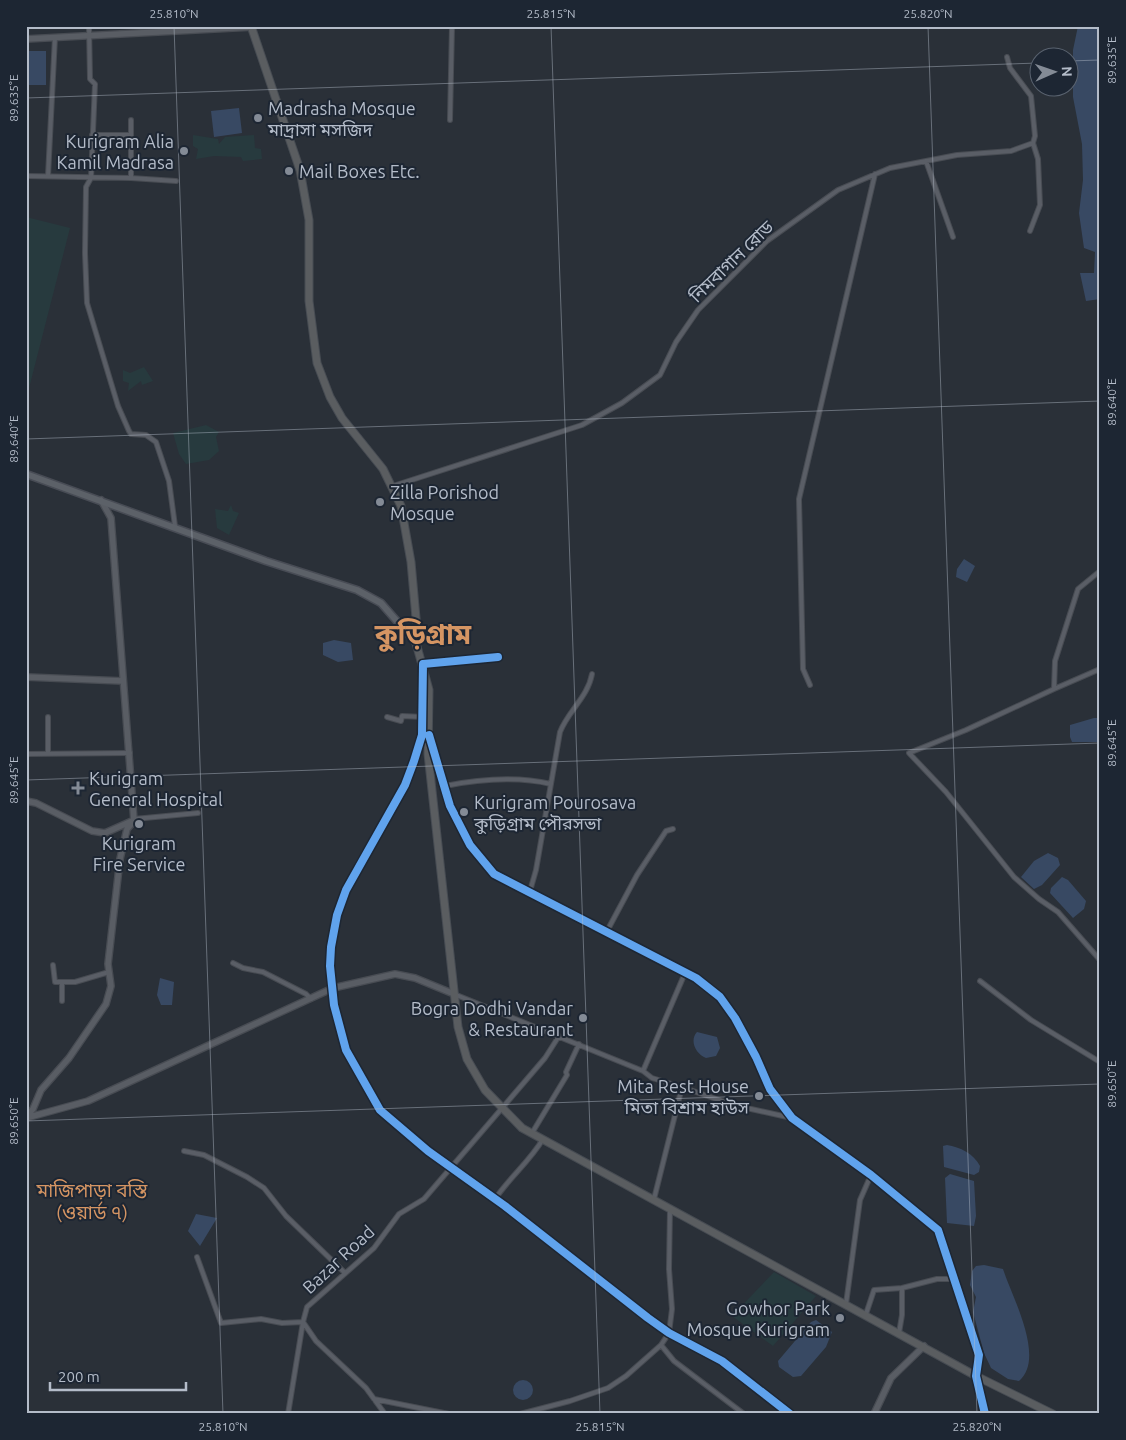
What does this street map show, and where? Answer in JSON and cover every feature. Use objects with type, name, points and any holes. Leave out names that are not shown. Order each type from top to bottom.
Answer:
[{"type":"highway","points":[[252,27],[300,170],[308,220],[309,301],[317,363],[330,397],[342,418],[383,469],[393,486],[401,506],[411,562],[417,629],[416,642],[429,690],[428,754],[458,1027],[467,1059],[484,1090],[522,1128],[866,1314],[976,1376],[1053,1414]]},
{"type":"main road","points":[[26,474],[175,526],[266,561],[356,590],[381,603],[416,642]]},
{"type":"street","points":[[89,26],[90,79],[95,84],[91,178],[86,187],[85,253],[90,316],[129,431],[134,434],[146,435],[156,442],[169,481],[175,526]]},
{"type":"street","points":[[450,120],[452,26]]},
{"type":"street","points":[[26,39],[89,36],[157,29],[252,27]]},
{"type":"street","points":[[48,176],[55,37]]},
{"type":"street","points":[[1007,57],[1010,68],[1031,96],[1033,143],[1038,159],[1040,205],[1030,231]]},
{"type":"street","points":[[131,120],[131,178]]},
{"type":"street","points":[[92,134],[131,137]]},
{"type":"street","name":"নিমবাগান রোড","points":[[393,486],[582,425],[622,403],[660,375],[676,342],[698,310],[768,241],[838,190],[890,168],[957,155],[1011,151],[1033,143]]},
{"type":"street","points":[[926,161],[953,237]]},
{"type":"street","points":[[810,685],[803,669],[799,499],[875,174]]},
{"type":"street","points":[[26,176],[131,178],[176,182]]},
{"type":"street","points":[[26,1117],[33,1109],[41,1090],[69,1058],[106,1004],[111,986],[108,964],[120,859],[127,829],[134,820],[111,518],[102,500]]},
{"type":"street","points":[[111,518],[119,507]]},
{"type":"street","points":[[1054,689],[1055,661],[1078,589],[1100,571]]},
{"type":"street","points":[[498,657],[423,664],[422,735],[405,785],[346,890],[331,947],[330,966],[334,1004],[346,1050],[380,1110],[428,1151],[495,1199],[669,1333],[722,1361],[790,1414]]},
{"type":"street","points":[[1100,669],[966,730],[909,753],[946,792],[1014,877],[1039,899],[1058,912],[1100,960]]},
{"type":"street","points":[[530,891],[536,870],[564,722],[587,691],[592,674]]},
{"type":"street","points":[[26,678],[123,681]]},
{"type":"street","points":[[387,718],[402,721],[402,716],[423,718]]},
{"type":"street","points":[[48,717],[48,754]]},
{"type":"street","points":[[429,734],[450,806],[470,845],[494,874],[696,978],[720,997],[735,1018],[770,1088],[792,1118],[871,1175],[938,1230],[979,1355],[976,1376],[985,1414]]},
{"type":"street","points":[[26,754],[130,753]]},
{"type":"street","points":[[444,786],[492,779],[535,780],[551,784]]},
{"type":"street","points":[[26,801],[36,803],[92,831],[105,833],[134,820],[198,813]]},
{"type":"street","points":[[606,932],[637,875],[666,832],[673,829]]},
{"type":"street","points":[[234,963],[238,966],[263,972],[306,994],[311,999]]},
{"type":"street","points":[[53,965],[53,978],[55,982],[75,982],[109,972]]},
{"type":"street","points":[[643,1072],[685,973]]},
{"type":"street","points":[[26,1117],[88,1101],[114,1087],[333,988],[395,974],[415,978],[580,1044],[643,1072],[652,1078],[733,1105],[792,1118]]},
{"type":"street","points":[[980,981],[1031,1020],[1100,1062]]},
{"type":"street","points":[[62,982],[62,1001]]},
{"type":"street","name":"Bazar Road","points":[[385,1414],[366,1388],[316,1341],[303,1322],[307,1307],[374,1248],[399,1214],[424,1198],[545,1058],[559,1036]]},
{"type":"street","points":[[532,1133],[568,1075],[566,1072],[580,1044]]},
{"type":"street","points":[[654,1199],[682,1087]]},
{"type":"street","points":[[495,1199],[508,1181],[534,1155],[543,1139]]},
{"type":"street","points":[[184,1151],[204,1155],[264,1188],[286,1216],[345,1273]]},
{"type":"street","points":[[846,1304],[860,1200],[871,1175]]},
{"type":"street","points":[[520,1414],[570,1401],[608,1388],[626,1376],[661,1345],[669,1333],[672,1309],[669,1269],[670,1208]]},
{"type":"street","points":[[197,1257],[221,1323],[261,1320],[282,1324],[303,1322],[288,1414]]},
{"type":"street","points":[[866,1314],[874,1290],[902,1288],[955,1278]]},
{"type":"street","points":[[899,1333],[902,1315],[902,1288]]},
{"type":"street","points":[[661,1345],[674,1361],[744,1414]]},
{"type":"street","points":[[874,1414],[891,1378],[924,1346]]},
{"type":"street","points":[[374,1399],[449,1414]]},
{"type":"green space","points":[[193,135],[218,139],[219,144],[225,137],[254,135],[255,148],[261,149],[262,159],[243,161],[241,157],[214,156],[196,159],[198,149],[193,146]]},
{"type":"green space","points":[[26,217],[70,228],[26,400]]},
{"type":"green space","points":[[144,367],[153,381],[142,385],[141,381],[128,391],[129,383],[123,381],[123,370],[130,373]]},
{"type":"green space","points":[[206,425],[219,432],[216,437],[219,451],[209,460],[186,464],[179,454],[173,433]]},
{"type":"green space","points":[[231,505],[233,511],[239,513],[229,535],[217,528],[215,509],[228,511]]},
{"type":"green space","points":[[774,1272],[816,1296],[773,1346],[732,1316]]},
{"type":"water","points":[[1078,26],[1100,26],[1100,299],[1086,301],[1080,273],[1094,273],[1095,252],[1084,248],[1079,213],[1083,180],[1082,144],[1073,98],[1078,98],[1078,48],[1073,48]]},
{"type":"water","points":[[26,51],[46,51],[46,85],[26,85]]},
{"type":"water","points":[[239,108],[242,133],[214,137],[211,111]]},
{"type":"water","points":[[964,559],[975,566],[967,582],[956,577],[957,569]]},
{"type":"water","points":[[334,640],[351,643],[353,660],[338,662],[323,655],[323,643]]},
{"type":"water","points":[[1100,718],[1100,742],[1072,742],[1070,725]]},
{"type":"water","points":[[1048,853],[1058,858],[1060,865],[1042,885],[1034,889],[1021,877],[1034,861]]},
{"type":"water","points":[[1062,877],[1068,880],[1086,901],[1084,909],[1073,918],[1050,893],[1051,888]]},
{"type":"water","points":[[160,978],[174,982],[172,1005],[161,1005],[157,995]]},
{"type":"water","points":[[697,1032],[717,1037],[720,1048],[716,1056],[706,1058],[699,1054],[694,1043]]},
{"type":"water","points":[[947,1145],[962,1149],[970,1155],[980,1166],[979,1172],[974,1175],[944,1167],[943,1146]]},
{"type":"water","points":[[950,1174],[974,1181],[976,1216],[974,1226],[947,1223],[945,1178]]},
{"type":"water","points":[[196,1214],[217,1218],[200,1246],[188,1231]]},
{"type":"water","points":[[984,1265],[1003,1269],[1024,1327],[1029,1358],[1026,1371],[1019,1381],[1008,1379],[991,1368],[984,1353],[973,1312],[976,1297],[970,1285],[972,1271],[976,1266]]},
{"type":"water","points":[[816,1320],[832,1332],[826,1347],[801,1376],[793,1377],[779,1367],[778,1361],[811,1322]]},
{"type":"water","points":[[523,1380],[530,1383],[533,1390],[530,1397],[523,1400],[516,1397],[513,1390],[516,1383]]},
{"type":"cycle path","points":[[498,657],[423,664],[422,735],[414,761],[405,785],[346,890],[337,915],[331,947],[330,966],[334,1005],[346,1050],[380,1110],[428,1151],[505,1206],[648,1318],[669,1333],[722,1361],[790,1414]]},
{"type":"cycle path","points":[[429,735],[450,806],[470,845],[494,874],[696,978],[720,997],[735,1018],[756,1057],[770,1089],[792,1118],[871,1175],[938,1230],[979,1355],[976,1376],[985,1414]]},
{"type":"place","name":"Madrasha Mosque মাদ্রাসা মসজিদ","points":[[258,118]]},
{"type":"place","name":"Kurigram Alia Kamil Madrasa","points":[[184,151]]},
{"type":"place","name":"Mail Boxes Etc.","points":[[289,171]]},
{"type":"place","name":"Zilla Porishod Mosque","points":[[380,502]]},
{"type":"place","name":"Kurigram General Hospital","points":[[78,788]]},
{"type":"place","name":"Kurigram Pourosava কুড়িগ্রাম পৌরসভা","points":[[464,812]]},
{"type":"place","name":"Kurigram Fire Service","points":[[139,824]]},
{"type":"place","name":"Bogra Dodhi Vandar & Restaurant","points":[[583,1018]]},
{"type":"place","name":"Mita Rest House মিতা বিশ্রাম হাউস","points":[[759,1096]]},
{"type":"place","name":"Gowhor Park Mosque Kurigram","points":[[840,1318]]},
{"type":"district","name":"কুড়িগ্রাম","points":[[423,633]]},
{"type":"district","name":"মাজিপাড়া বস্তি (ওয়ার্ড ৭)","points":[[92,1201]]}]
